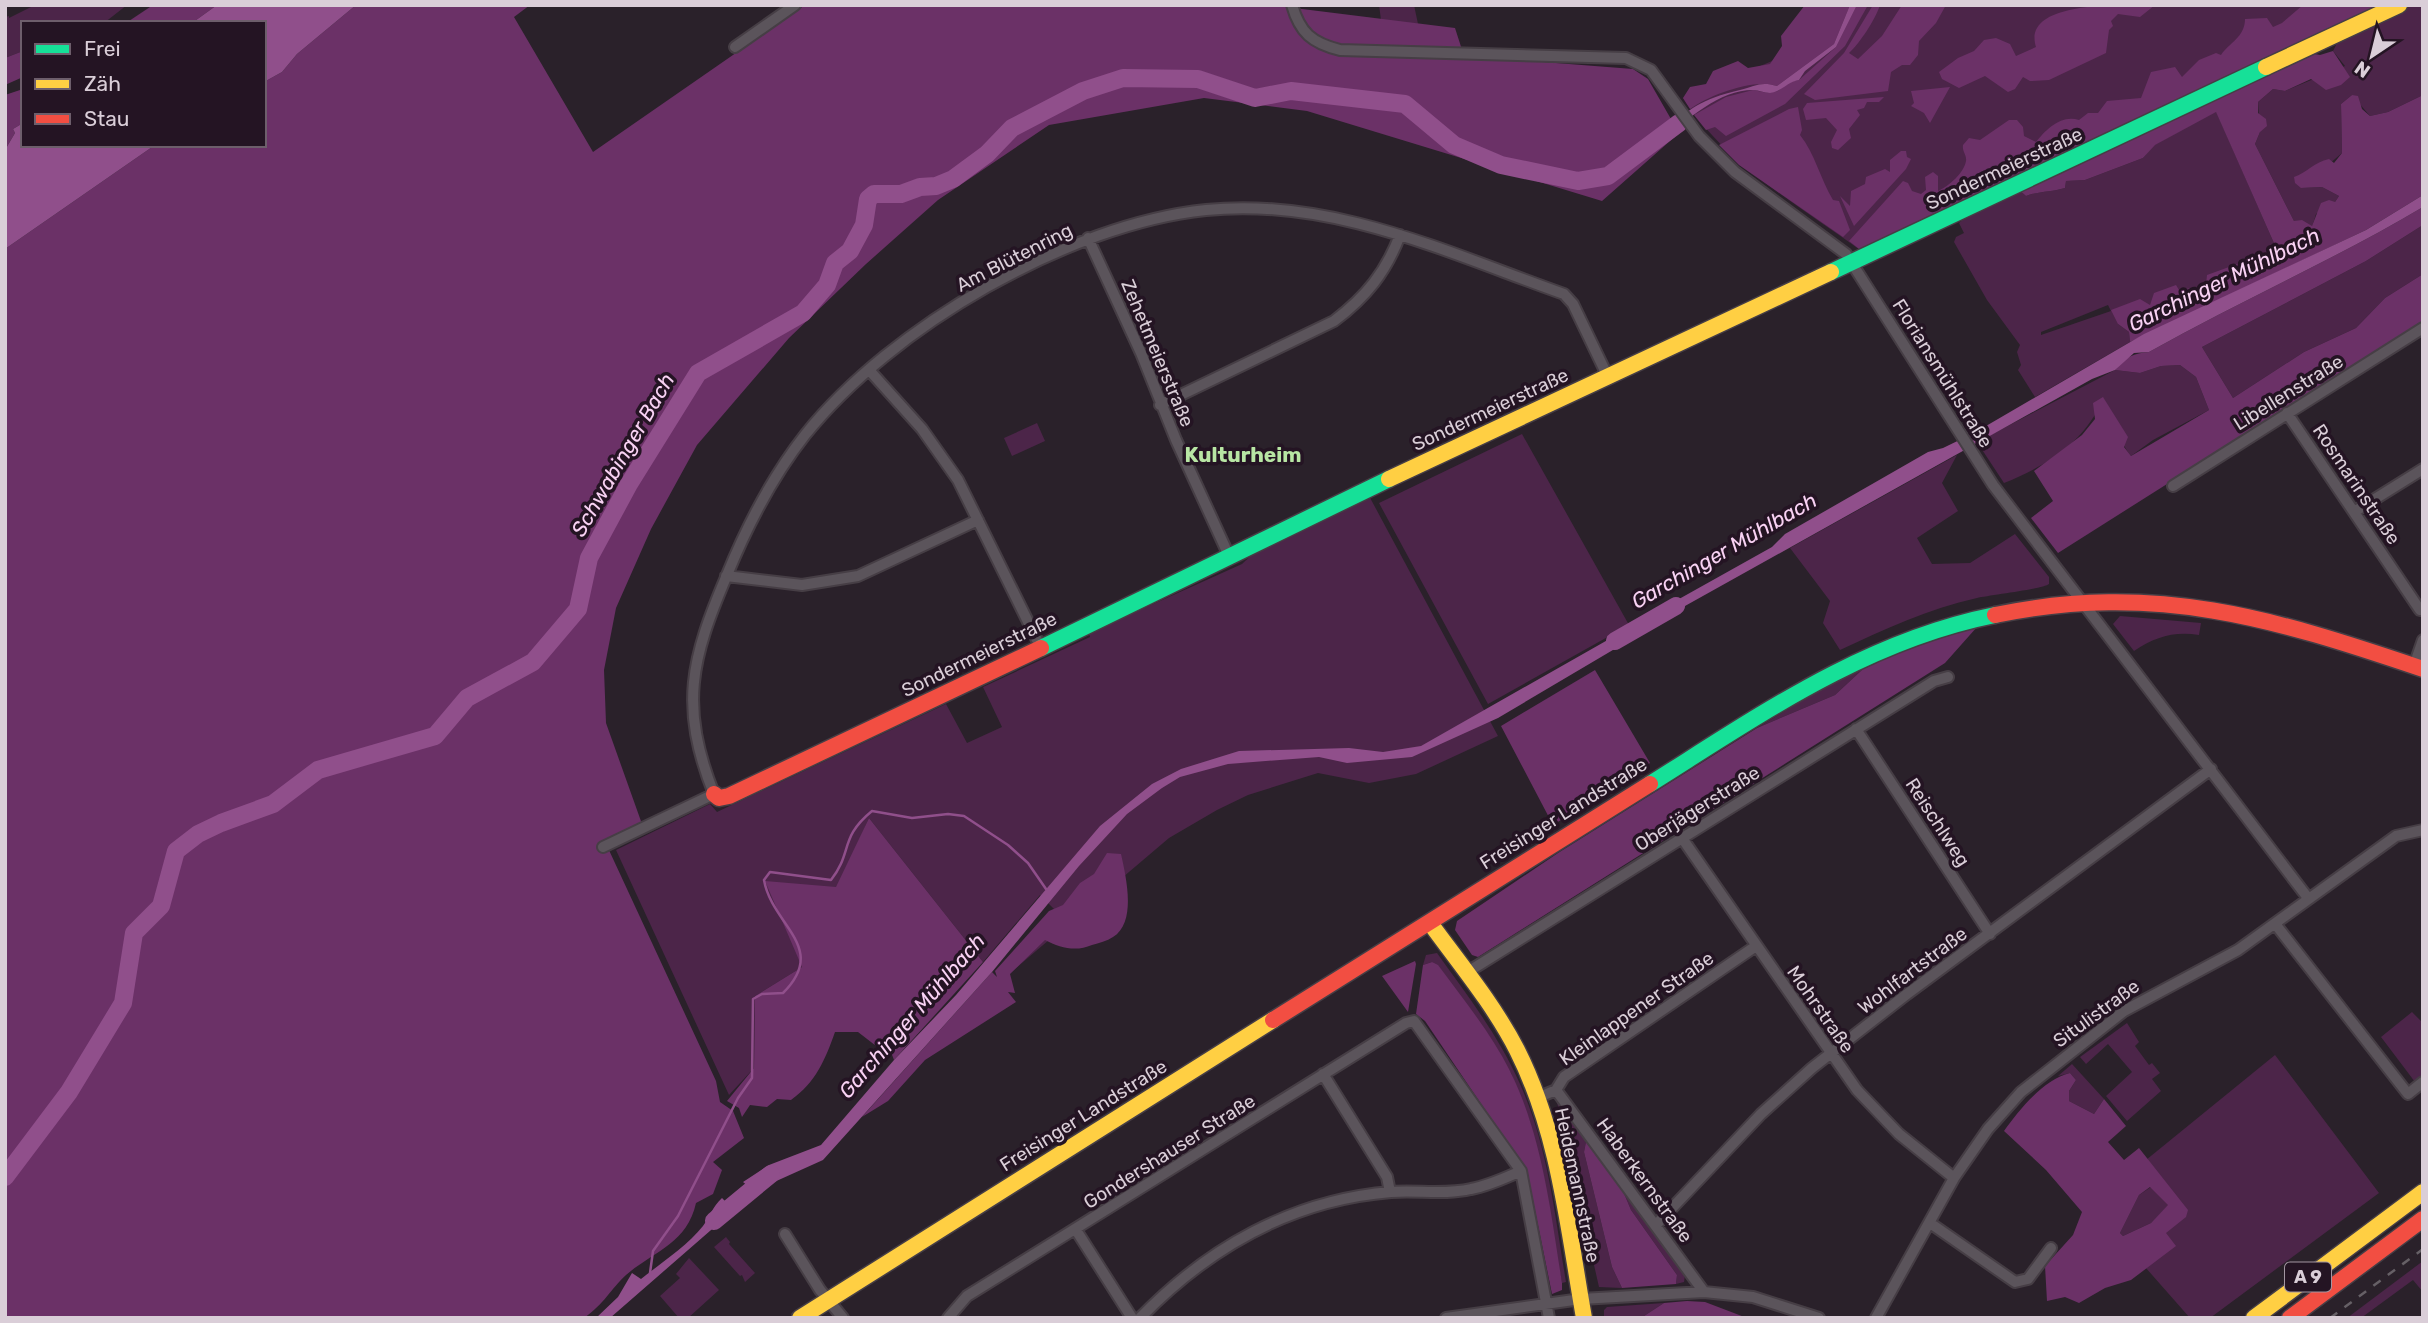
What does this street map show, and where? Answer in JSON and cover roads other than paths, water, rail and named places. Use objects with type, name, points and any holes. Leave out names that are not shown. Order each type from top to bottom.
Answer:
[{"type":"main road","name":"Sondermeierstraße","points":[[714,794],[719,798],[729,796],[1230,558],[1365,490],[1853,264],[2399,5]]},
{"type":"main road","name":"Freisinger Landstraße","points":[[800,1318],[1810,683],[1851,661],[1928,630],[1978,616],[2082,601],[2178,604],[2258,617],[2418,667]]},
{"type":"main road","name":"Heidemannstraße","points":[[1430,923],[1514,1044],[1537,1098],[1552,1147],[1584,1318]]},
{"type":"main road","name":"A 9","points":[[2254,1318],[2423,1192]]},
{"type":"main road","name":"A 9","points":[[2290,1318],[2423,1219]]},
{"type":"street","points":[[735,47],[795,5]]},
{"type":"street","name":"Floriansmühlstraße","points":[[1292,5],[1305,36],[1321,45],[1340,50],[1634,60],[1657,77],[1680,112],[1735,172],[1842,251],[1853,264],[1969,449],[2308,898]]},
{"type":"street","name":"Am Blütenring","points":[[714,794],[694,732],[692,689],[698,645],[737,548],[788,458],[824,413],[916,333],[991,284],[1088,238],[1162,216],[1255,208],[1326,215],[1400,235],[1564,294],[1573,304],[1608,377]]},
{"type":"street","points":[[1160,405],[1335,321],[1354,306],[1379,278],[1400,235]]},
{"type":"street","name":"Zehetmeierstraße","points":[[1088,238],[1230,558]]},
{"type":"street","name":"Libellenstraße","points":[[2173,486],[2423,328]]},
{"type":"street","points":[[870,371],[900,402],[941,455],[978,520],[1041,648]]},
{"type":"street","name":"Rosmarinstraße","points":[[2287,413],[2422,611]]},
{"type":"street","points":[[2354,512],[2423,469]]},
{"type":"street","points":[[726,576],[803,585],[858,576],[978,520]]},
{"type":"street","points":[[2418,667],[2423,640]]},
{"type":"street","name":"Oberjägerstraße","points":[[1466,973],[1934,681],[1948,677]]},
{"type":"street","name":"Reischlweg","points":[[1856,729],[1990,934]]},
{"type":"street","name":"Wohlfartstraße","points":[[1656,1226],[1761,1114],[1830,1054],[2211,769]]},
{"type":"street","name":"Sondermeierstraße","points":[[603,847],[714,794]]},
{"type":"street","name":"Situlistraße","points":[[1876,1318],[1954,1178],[2005,1108],[2063,1057],[2144,998],[2212,965],[2276,925],[2308,898],[2396,836],[2423,830]]},
{"type":"street","name":"Mohrstraße","points":[[1682,838],[1830,1054],[1879,1115],[1923,1157],[1954,1178]]},
{"type":"street","points":[[2276,925],[2407,1094],[2423,1082]]},
{"type":"street","name":"Kleinlappener Straße","points":[[1537,1098],[1556,1090],[1564,1077],[1756,946]]},
{"type":"street","name":"Gondershauser Straße","points":[[948,1318],[967,1296],[1323,1074],[1414,1021],[1521,1171]]},
{"type":"street","points":[[1323,1074],[1387,1177],[1390,1192]]},
{"type":"street","name":"Haberkernstraße","points":[[1556,1090],[1704,1292]]},
{"type":"street","points":[[1140,1318],[1199,1264],[1248,1234],[1322,1205],[1390,1192],[1469,1190],[1521,1171],[1549,1318]]},
{"type":"street","points":[[1930,1223],[2009,1280],[2021,1282],[2028,1279],[2051,1248]]},
{"type":"street","points":[[1076,1230],[1132,1318]]},
{"type":"street","points":[[785,1234],[828,1300],[843,1318]]},
{"type":"street","points":[[1446,1318],[1581,1299],[1704,1292],[1752,1297],[1819,1318]]},
{"type":"waterway","name":"Schwabinger Bach","points":[[5,1177],[69,1092],[123,1003],[134,933],[161,906],[176,851],[198,834],[273,804],[318,770],[435,736],[467,698],[533,662],[578,609],[589,558],[629,484],[698,373],[803,313],[827,285],[835,263],[850,251],[864,225],[868,199],[874,194],[901,194],[953,179],[987,154],[1012,128],[1083,91],[1123,78],[1198,79],[1255,98],[1291,91],[1405,104],[1454,145],[1501,165],[1578,181],[1608,176],[1679,123]]},
{"type":"waterway","name":"Garchinger Mühlbach","points":[[1615,641],[1676,606]]},
{"type":"waterway","name":"Garchinger Mühlbach","points":[[650,1273],[653,1251],[678,1216],[738,1098],[752,1078],[753,999],[762,994],[783,993],[796,977],[801,962],[794,936],[769,896],[764,880],[770,872],[831,880],[842,861],[850,837],[872,811],[912,818],[948,814],[964,816],[1008,845],[1028,863],[1046,889]]},
{"type":"waterway","name":"Garchinger Mühlbach","points":[[714,1221],[771,1174]]},
{"type":"railway","points":[[2330,1318],[2423,1249]]},
{"type":"district","name":"Kulturheim","points":[[1243,455]]}]
